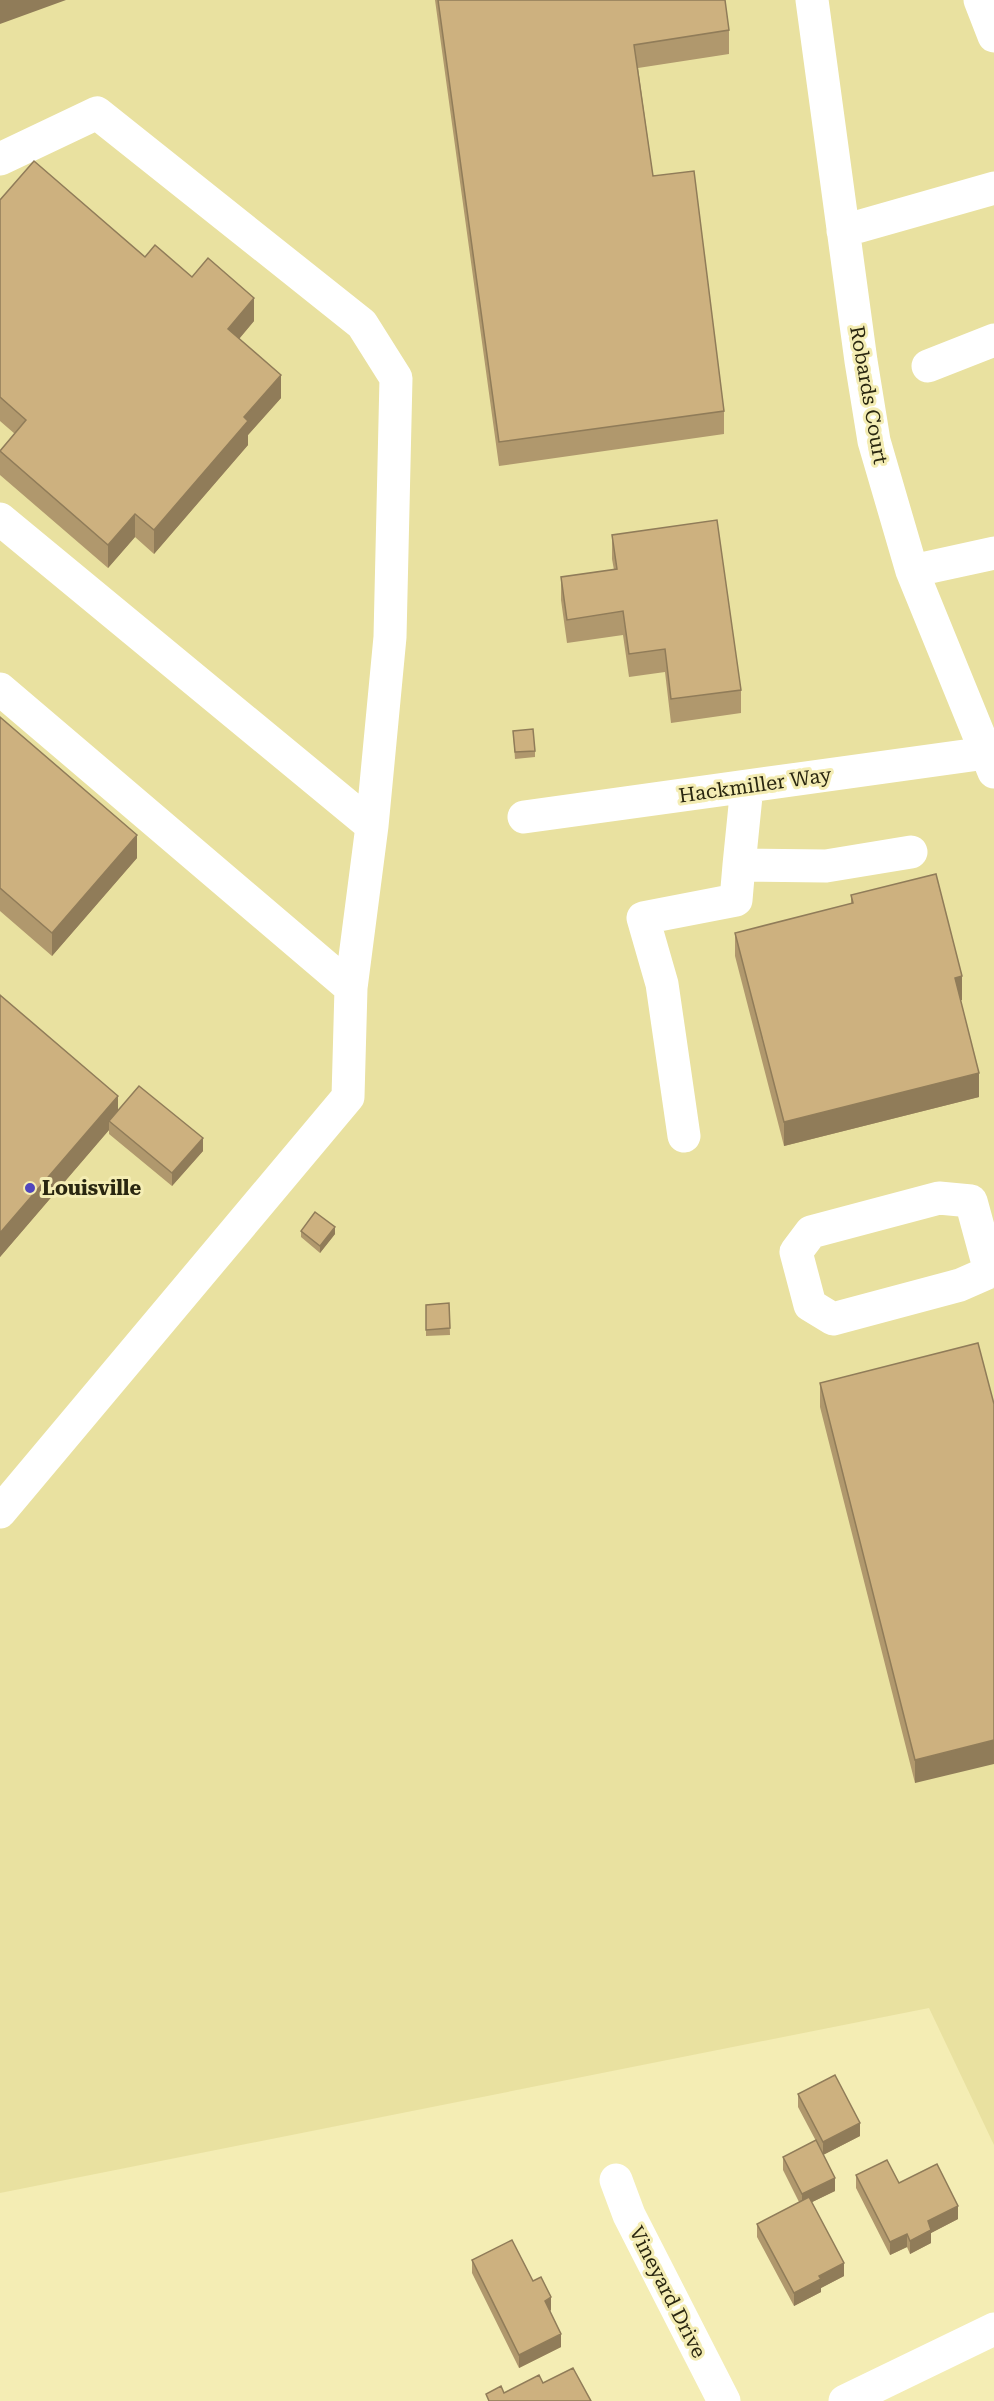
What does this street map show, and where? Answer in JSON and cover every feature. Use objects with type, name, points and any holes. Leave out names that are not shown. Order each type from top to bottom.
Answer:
[{"type":"street","name":"Robards Court","points":[[812,0],[874,441],[912,571],[990,763]]},
{"type":"street","points":[[980,0],[994,36]]},
{"type":"street","points":[[0,159],[97,113],[362,324],[396,378],[390,637],[372,826],[351,988],[348,1097],[0,1512]]},
{"type":"street","points":[[843,231],[994,188]]},
{"type":"street","points":[[928,366],[994,340]]},
{"type":"street","points":[[0,519],[372,826]]},
{"type":"street","points":[[912,571],[994,553]]},
{"type":"street","points":[[0,689],[351,988]]},
{"type":"street","name":"Hackmiller Way","points":[[524,817],[747,786],[990,763]]},
{"type":"street","points":[[684,1136],[662,984],[643,918],[736,900],[747,786]]},
{"type":"street","points":[[739,865],[826,866],[911,852]]},
{"type":"street","points":[[939,1198],[971,1201],[992,1271],[960,1286],[833,1319],[810,1305],[796,1252],[811,1232],[939,1198]]},
{"type":"street","name":"Vineyard Drive","points":[[616,2180],[629,2215],[724,2401]]},
{"type":"street","points":[[845,2401],[994,2329]]},
{"type":"shaded area","points":[[0,0],[994,0],[994,2145],[929,2008],[0,2193]]},
{"type":"building","points":[[438,0],[725,0],[729,30],[634,45],[653,176],[694,171],[724,411],[499,442]]},
{"type":"building","points":[[34,161],[145,257],[155,245],[192,277],[208,258],[254,298],[228,329],[281,375],[244,417],[248,421],[154,530],[135,514],[108,545],[0,451],[26,420],[0,397],[0,200]]},
{"type":"building","points":[[717,520],[741,690],[671,699],[665,649],[629,654],[623,611],[567,620],[561,577],[617,569],[612,535]]},
{"type":"building","points":[[0,717],[137,835],[52,933],[0,888]]},
{"type":"building","points":[[533,729],[535,751],[515,752],[513,731]]},
{"type":"building","points":[[936,874],[962,976],[955,978],[979,1073],[784,1122],[735,933],[853,903],[851,895]]},
{"type":"building","name":"Louisville","points":[[0,995],[118,1096],[0,1233]]},
{"type":"building","points":[[139,1086],[203,1138],[172,1173],[109,1121]]},
{"type":"building","points":[[315,1212],[335,1227],[320,1246],[301,1231]]},
{"type":"building","points":[[449,1303],[450,1328],[426,1330],[426,1305]]},
{"type":"building","points":[[978,1343],[994,1404],[994,1740],[915,1760],[820,1383]]},
{"type":"building","points":[[835,2075],[860,2123],[823,2142],[798,2094]]},
{"type":"building","points":[[816,2140],[835,2178],[802,2194],[783,2157]]},
{"type":"building","points":[[887,2160],[899,2183],[937,2164],[958,2206],[928,2221],[931,2230],[910,2241],[907,2234],[890,2242],[856,2175]]},
{"type":"building","points":[[809,2197],[844,2263],[819,2276],[821,2279],[794,2293],[757,2224]]},
{"type":"building","points":[[512,2240],[533,2281],[541,2277],[551,2297],[545,2301],[561,2334],[519,2355],[472,2260]]},
{"type":"building","points":[[573,2368],[591,2401],[489,2401],[486,2394],[501,2386],[504,2393],[539,2375],[543,2383]]},
{"type":"place","name":"Louisville","points":[[30,1188]]}]
